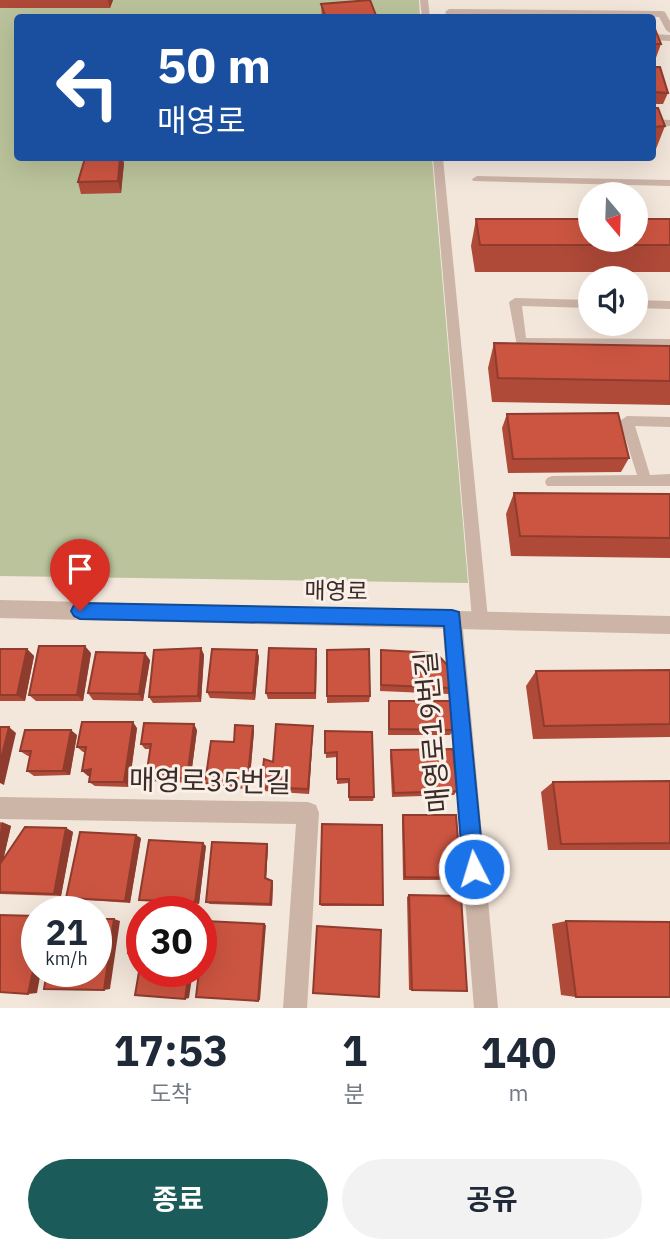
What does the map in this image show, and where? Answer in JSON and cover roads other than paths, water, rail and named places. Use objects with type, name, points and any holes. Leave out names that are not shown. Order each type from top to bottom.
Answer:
[{"type":"street","name":"매영로","points":[[0,609],[670,625]]},
{"type":"street","name":"매영로19번길","points":[[452,618],[486,1008]]},
{"type":"street","name":"매영로35번길","points":[[0,808],[308,813],[295,1008]]},
{"type":"lane","points":[[641,0],[647,14]]},
{"type":"lane","points":[[449,12],[666,14],[670,30]]},
{"type":"lane","points":[[439,161],[480,619]]},
{"type":"lane","points":[[477,179],[670,183]]},
{"type":"lane","points":[[578,304],[515,302],[521,343],[670,344]]},
{"type":"lane","points":[[648,304],[670,305]]},
{"type":"lane","points":[[645,480],[627,421],[670,422]]},
{"type":"lane","points":[[552,482],[670,480]]}]
